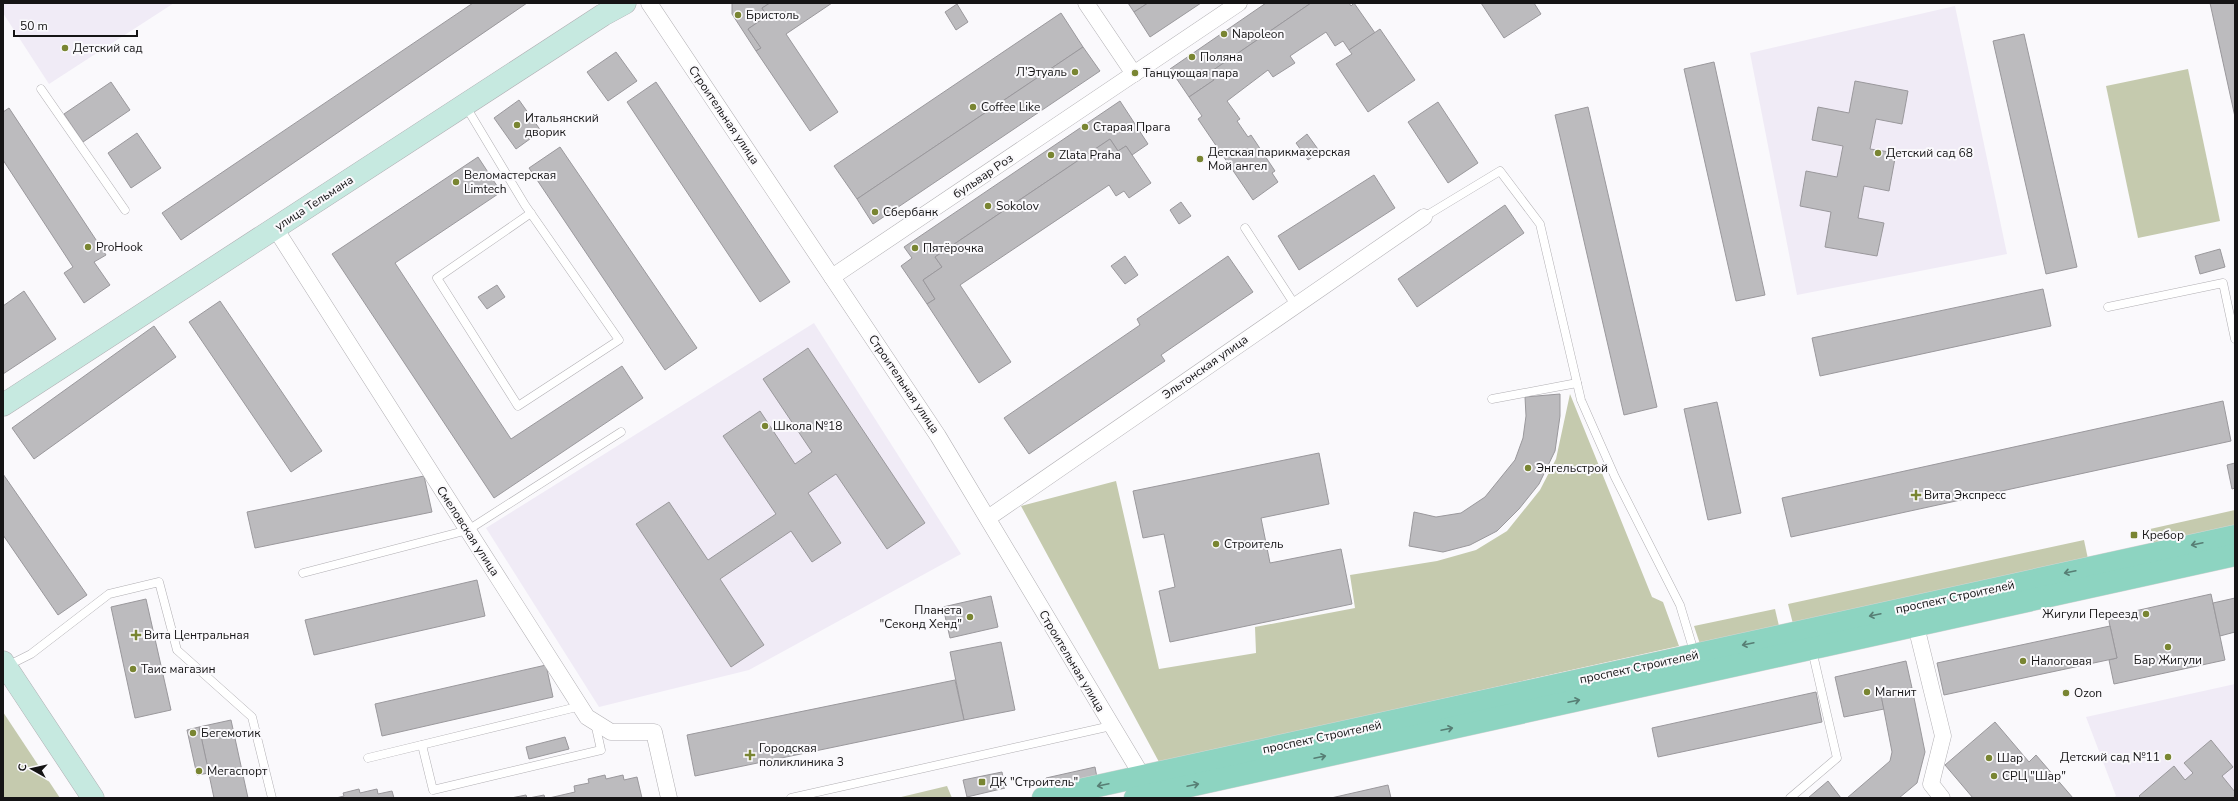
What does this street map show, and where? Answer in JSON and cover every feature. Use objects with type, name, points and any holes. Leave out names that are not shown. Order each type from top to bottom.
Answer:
[{"type":"main road","name":"проспект Строителей","points":[[1149,797],[1697,664],[1809,639],[2235,536]]},
{"type":"main road","name":"проспект Строителей","points":[[1809,639],[1916,626],[2235,555]]},
{"type":"main road","name":"проспект Строителей","points":[[1042,798],[1697,664]]},
{"type":"street","name":"улица Тельмана","points":[[3,405],[603,14],[626,3]]},
{"type":"street","name":"Строительная улица","points":[[649,3],[938,436],[1141,777],[1149,797]]},
{"type":"street","points":[[1086,3],[1134,74]]},
{"type":"street","name":"бульвар Роз","points":[[832,277],[1239,3]]},
{"type":"street","name":"Эльтонская улица","points":[[988,518],[1424,217]]},
{"type":"street","name":"Смеловская улица","points":[[275,228],[588,717],[595,723],[611,732],[654,732],[669,798]]},
{"type":"street","points":[[1916,626],[1943,736],[1930,784],[1942,798]]},
{"type":"street","points":[[5,664],[93,798]]},
{"type":"lane","points":[[41,89],[125,210]]},
{"type":"lane","points":[[465,104],[531,213],[619,340],[518,406],[437,278],[531,213]]},
{"type":"lane","points":[[1424,217],[1500,171],[1540,224],[1581,400],[1615,477],[1680,604],[1697,664]]},
{"type":"lane","points":[[1244,228],[1295,305]]},
{"type":"lane","points":[[2108,307],[2223,283],[2235,339]]},
{"type":"lane","points":[[1492,399],[1577,383]]},
{"type":"lane","points":[[303,573],[468,530],[621,432]]},
{"type":"lane","points":[[5,664],[30,654],[109,594],[159,582],[178,650],[252,717],[272,798]]},
{"type":"lane","points":[[1790,798],[1837,758],[1809,639]]},
{"type":"lane","points":[[368,758],[581,706]]},
{"type":"lane","points":[[422,745],[433,790],[601,750],[595,723]]},
{"type":"lane","points":[[791,798],[1111,726]]},
{"type":"shaded area","name":"Детский сад","points":[[3,3],[174,3],[49,84],[3,13]]},
{"type":"shaded area","name":"Детский сад 68","points":[[1955,6],[2007,254],[1797,295],[1750,53]]},
{"type":"shaded area","name":"Школа №18","points":[[814,323],[961,554],[749,670],[599,707],[486,528]]},
{"type":"shaded area","name":"Детский сад №11","points":[[2235,684],[2235,798],[2113,798],[2116,796],[2086,717]]},
{"type":"green space","points":[[2188,69],[2220,221],[2138,238],[2106,86]]},
{"type":"green space","points":[[1570,394],[1652,597],[1663,602],[1679,646],[1159,762],[1021,506],[1116,481],[1159,669],[1256,653],[1255,627],[1355,608],[1350,575],[1437,561],[1476,550],[1507,531],[1540,490],[1556,459]]},
{"type":"green space","points":[[2235,510],[2235,526],[2154,543],[2150,529]]},
{"type":"green space","points":[[2084,540],[2088,559],[1793,624],[1788,604]]},
{"type":"green space","points":[[1775,609],[1779,626],[1700,644],[1694,626]]},
{"type":"green space","points":[[3,712],[60,798],[3,798]]},
{"type":"green space","points":[[947,786],[952,798],[897,798]]},
{"type":"building","points":[[473,3],[527,3],[181,240],[162,213]]},
{"type":"building","points":[[732,3],[770,3],[762,8],[767,16],[748,29],[761,48],[756,51],[732,14]]},
{"type":"building","points":[[770,3],[832,3],[786,34],[838,112],[810,131],[756,51],[761,48],[748,29],[767,16],[762,8]]},
{"type":"building","points":[[1128,3],[1148,3],[1134,12]]},
{"type":"building","points":[[1148,3],[1201,3],[1150,37],[1134,12]]},
{"type":"building","points":[[1266,3],[1311,3],[1209,73],[1214,80],[1189,97],[1170,69]]},
{"type":"building","points":[[1311,3],[1349,3],[1351,6],[1354,3],[1375,33],[1349,50],[1343,41],[1335,46],[1326,32],[1290,56],[1295,63],[1273,77],[1268,70],[1227,101],[1240,119],[1237,121],[1248,137],[1251,135],[1275,171],[1272,173],[1278,182],[1253,200],[1198,119],[1202,116],[1189,97],[1214,80],[1209,73]]},
{"type":"building","points":[[1481,3],[1534,3],[1541,14],[1504,38]]},
{"type":"building","points":[[2210,3],[2235,3],[2235,117]]},
{"type":"building","points":[[957,4],[968,22],[956,30],[945,12]]},
{"type":"building","points":[[1061,13],[1083,47],[857,199],[834,166]]},
{"type":"building","points":[[1380,29],[1415,80],[1368,112],[1336,64],[1352,54],[1349,50]]},
{"type":"building","points":[[2024,34],[2077,267],[2046,274],[1993,41]]},
{"type":"building","points":[[1083,47],[1100,71],[873,224],[857,199]]},
{"type":"building","points":[[616,52],[637,81],[608,101],[587,72]]},
{"type":"building","points":[[1714,62],[1765,295],[1736,301],[1684,69]]},
{"type":"building","points":[[1855,81],[1908,91],[1902,124],[1876,119],[1870,149],[1896,153],[1889,191],[1864,186],[1858,218],[1884,223],[1877,256],[1825,247],[1831,212],[1800,206],[1806,171],[1837,177],[1843,146],[1812,140],[1818,107],[1849,113]]},
{"type":"building","points":[[111,82],[130,110],[83,142],[64,114]]},
{"type":"building","points":[[656,82],[790,282],[760,302],[627,102]]},
{"type":"building","name":"Итальянский дворик","points":[[519,100],[541,131],[516,149],[494,118]]},
{"type":"building","points":[[1120,101],[1148,144],[1132,155],[1126,146],[1118,151],[1110,139],[935,257],[942,267],[923,280],[935,299],[927,304],[901,266],[912,258],[904,247]]},
{"type":"building","points":[[1438,102],[1478,163],[1448,183],[1408,122]]},
{"type":"building","points":[[1588,107],[1657,407],[1624,415],[1555,115]]},
{"type":"building","points":[[9,108],[106,255],[94,262],[110,285],[84,303],[64,273],[73,267],[3,160],[3,112]]},
{"type":"building","points":[[137,133],[161,168],[131,188],[108,153]]},
{"type":"building","points":[[1307,134],[1320,152],[1308,160],[1296,143]]},
{"type":"building","points":[[1110,139],[1118,151],[1126,146],[1151,183],[1129,198],[1124,191],[1116,196],[1109,185],[960,285],[1011,362],[979,383],[927,304],[935,299],[923,280],[942,267],[935,257]]},
{"type":"building","points":[[560,147],[697,348],[665,370],[529,168]]},
{"type":"building","points":[[478,157],[501,192],[395,263],[511,439],[622,366],[643,398],[494,498],[332,254]]},
{"type":"building","points":[[1374,175],[1395,208],[1299,270],[1278,236]]},
{"type":"building","points":[[1181,202],[1191,216],[1179,224],[1170,210]]},
{"type":"building","points":[[1505,205],[1524,233],[1417,307],[1398,279]]},
{"type":"building","points":[[2220,249],[2225,267],[2200,274],[2195,256]]},
{"type":"building","points":[[1125,256],[1138,275],[1125,284],[1111,266]]},
{"type":"building","points":[[1228,256],[1253,292],[1161,355],[1165,361],[1029,454],[1004,418],[1140,325],[1137,319]]},
{"type":"building","points":[[497,285],[505,297],[487,309],[478,297]]},
{"type":"building","points":[[2043,289],[2051,326],[1820,376],[1812,338]]},
{"type":"building","points":[[24,291],[56,339],[3,374],[3,306]]},
{"type":"building","points":[[220,301],[322,451],[291,472],[189,322]]},
{"type":"building","points":[[154,326],[176,357],[34,459],[12,428]]},
{"type":"building","points":[[808,348],[925,523],[887,549],[836,474],[808,493],[841,543],[812,562],[791,531],[720,579],[764,645],[731,667],[636,524],[669,502],[708,560],[776,514],[723,436],[760,411],[795,464],[812,452],[763,379]]},
{"type":"building","name":"Энгельстрой","points":[[1560,394],[1560,416],[1555,451],[1539,484],[1519,509],[1497,531],[1470,545],[1443,552],[1409,546],[1414,512],[1436,517],[1461,513],[1485,497],[1515,460],[1523,438],[1526,416],[1525,397]]},
{"type":"building","points":[[2223,401],[2231,441],[1791,537],[1782,498]]},
{"type":"building","points":[[1717,402],[1741,513],[1708,520],[1684,409]]},
{"type":"building","name":"Строитель","points":[[1319,453],[1329,504],[1261,518],[1270,563],[1341,549],[1352,604],[1170,642],[1159,591],[1175,587],[1164,534],[1143,538],[1133,491]]},
{"type":"building","points":[[2235,463],[2235,488],[2232,489],[2227,465]]},
{"type":"building","points":[[3,474],[87,595],[58,615],[3,535]]},
{"type":"building","points":[[424,476],[432,512],[255,548],[247,512]]},
{"type":"building","points":[[477,580],[485,616],[314,655],[305,620]]},
{"type":"building","name":"Бар Жигули","points":[[2211,594],[2225,660],[2114,684],[2109,660],[2117,658],[2108,617]]},
{"type":"building","name":"Планета \"Секонд Хенд\"","points":[[991,596],[998,627],[950,638],[943,607]]},
{"type":"building","points":[[2235,598],[2235,632],[2220,636],[2213,603]]},
{"type":"building","points":[[146,599],[171,710],[135,718],[111,607]]},
{"type":"building","name":"Налоговая","points":[[2110,626],[2117,658],[1944,695],[1937,663]]},
{"type":"building","points":[[1001,642],[1015,710],[964,720],[950,652]]},
{"type":"building","name":"Магнит","points":[[1906,661],[1912,688],[1881,695],[1884,709],[1844,717],[1835,677]]},
{"type":"building","points":[[546,665],[553,697],[382,736],[375,704]]},
{"type":"building","points":[[955,680],[964,720],[695,776],[687,735]]},
{"type":"building","points":[[1912,688],[1925,752],[1917,783],[1899,798],[1847,798],[1890,761],[1892,752],[1881,695]]},
{"type":"building","points":[[1816,692],[1822,722],[1658,757],[1652,728]]},
{"type":"building","points":[[231,720],[248,798],[214,798],[199,727]]},
{"type":"building","name":"Шар","points":[[1995,722],[2029,762],[2036,755],[2073,798],[1973,798],[1945,765]]},
{"type":"building","points":[[199,727],[209,773],[197,775],[187,730]]},
{"type":"building","points":[[565,737],[569,749],[529,759],[526,747]]},
{"type":"building","points":[[2211,740],[2233,767],[2222,776],[2235,792],[2234,798],[2141,798],[2139,796],[2174,766],[2185,780],[2193,773],[2184,763]]},
{"type":"building","points":[[1095,767],[1098,783],[1049,794],[1046,778]]},
{"type":"building","points":[[1002,772],[1005,788],[967,797],[963,780]]},
{"type":"building","points":[[605,775],[606,779],[623,775],[624,780],[637,777],[642,798],[549,798],[575,792],[574,786],[589,783],[588,779]]},
{"type":"building","points":[[1828,781],[1841,798],[1808,798]]},
{"type":"building","points":[[1388,785],[1391,798],[1331,798]]},
{"type":"building","points":[[359,789],[360,793],[377,789],[378,794],[392,791],[394,798],[336,798],[344,796],[343,793]]},
{"type":"building","points":[[526,795],[527,798],[511,798]]},
{"type":"building","points":[[544,795],[545,798],[529,798]]},
{"type":"place","name":"Бристоль","points":[[738,15]]},
{"type":"place","name":"Napoleon","points":[[1224,34]]},
{"type":"place","name":"Детский сад","points":[[65,48]]},
{"type":"place","name":"Поляна","points":[[1192,57]]},
{"type":"place","name":"Л'Этуаль","points":[[1075,72]]},
{"type":"place","name":"Танцующая пара","points":[[1135,73]]},
{"type":"place","name":"Coffee Like","points":[[973,107]]},
{"type":"place","name":"Итальянский дворик","points":[[517,125]]},
{"type":"place","name":"Старая Прага","points":[[1085,127]]},
{"type":"place","name":"Детский сад 68","points":[[1878,153]]},
{"type":"place","name":"Zlata Praha","points":[[1051,155]]},
{"type":"place","name":"Детская парикмахерская Мой ангел","points":[[1200,159]]},
{"type":"place","name":"Веломастерская Limtech","points":[[456,182]]},
{"type":"place","name":"Sokolov","points":[[988,206]]},
{"type":"place","name":"Сбербанк","points":[[875,212]]},
{"type":"place","name":"ProHook","points":[[88,247]]},
{"type":"place","name":"Пятёрочка","points":[[915,248]]},
{"type":"place","name":"Школа №18","points":[[765,426]]},
{"type":"place","name":"Энгельстрой","points":[[1528,468]]},
{"type":"place","name":"Вита Экспресс","points":[[1916,495]]},
{"type":"place","name":"Кребор","points":[[2134,535]]},
{"type":"place","name":"Строитель","points":[[1216,544]]},
{"type":"place","name":"Жигули Переезд","points":[[2146,614]]},
{"type":"place","name":"Планета \"Секонд Хенд\"","points":[[970,617]]},
{"type":"place","name":"Вита Центральная","points":[[136,635]]},
{"type":"place","name":"Бар Жигули","points":[[2168,647]]},
{"type":"place","name":"Налоговая","points":[[2023,661]]},
{"type":"place","name":"Таис магазин","points":[[133,669]]},
{"type":"place","name":"Магнит","points":[[1867,692]]},
{"type":"place","name":"Ozon","points":[[2066,693]]},
{"type":"place","name":"Бегемотик","points":[[193,733]]},
{"type":"place","name":"Городская поликлиника 3","points":[[750,755]]},
{"type":"place","name":"Детский сад №11","points":[[2168,757]]},
{"type":"place","name":"Шар","points":[[1989,758]]},
{"type":"place","name":"Мегаспорт","points":[[199,771]]},
{"type":"place","name":"СРЦ \"Шар\"","points":[[1994,776]]},
{"type":"place","name":"ДК \"Строитель\"","points":[[982,782]]}]
